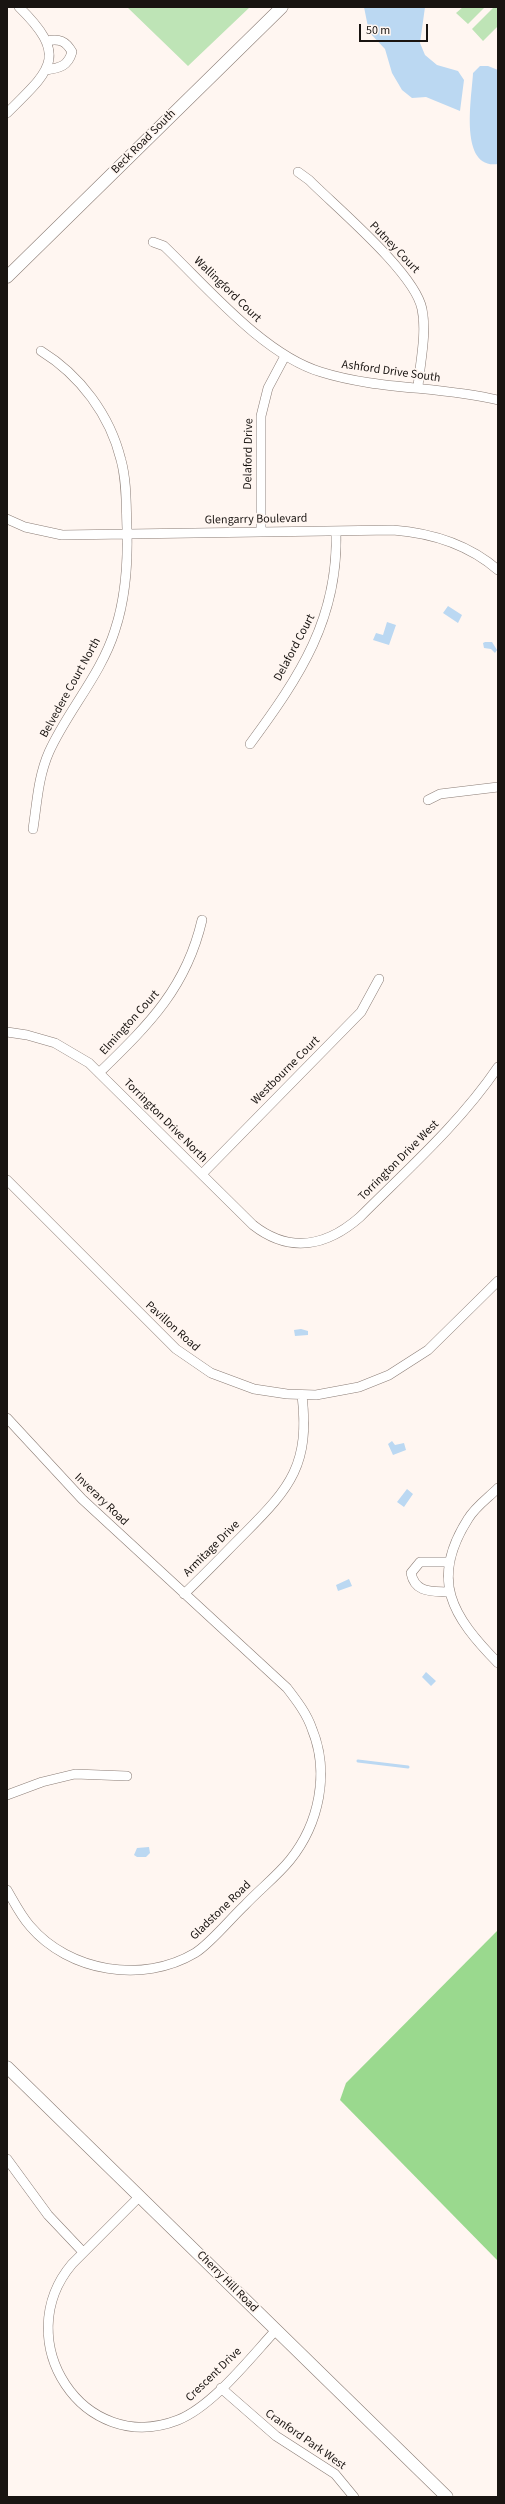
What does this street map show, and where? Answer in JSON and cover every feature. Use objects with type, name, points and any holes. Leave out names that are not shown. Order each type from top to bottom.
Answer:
[{"type":"main road","name":"Beck Road South","points":[[7,277],[282,7]]},
{"type":"main road","name":"Cherry Hill Road","points":[[7,2067],[447,2497]]},
{"type":"street","points":[[7,113],[39,82],[46,70],[49,56],[47,41],[36,24],[19,7]]},
{"type":"street","points":[[46,70],[65,65],[70,60],[72,52],[68,45],[60,40],[47,41]]},
{"type":"street","name":"Putney Court","points":[[298,172],[309,180],[404,273],[417,292],[424,323],[418,387]]},
{"type":"street","name":"Wallingford Court","points":[[153,242],[164,246],[260,338],[285,356]]},
{"type":"street","name":"Belvedere Court North","points":[[33,829],[41,775],[50,751],[100,667],[115,630],[126,585],[127,535],[122,460],[106,420],[83,386],[54,359],[41,351]]},
{"type":"street","name":"Ashford Drive South","points":[[285,356],[308,368],[333,376],[418,387],[498,400]]},
{"type":"street","name":"Delaford Drive","points":[[261,532],[261,416],[268,388],[285,356]]},
{"type":"street","name":"Glengarry Boulevard","points":[[7,519],[25,527],[50,534],[127,535],[393,530],[431,535],[459,545],[498,570]]},
{"type":"street","name":"Delaford Court","points":[[250,744],[302,664],[325,618],[335,578],[336,531]]},
{"type":"street","points":[[428,800],[440,794],[498,787]]},
{"type":"street","name":"Elmington Court","points":[[99,1073],[143,1029],[173,993],[192,955],[202,920]]},
{"type":"street","name":"Westbourne Court","points":[[202,1174],[362,1012],[379,979]]},
{"type":"street","name":"Torrington Drive North","points":[[7,1032],[27,1035],[55,1043],[80,1056],[260,1230],[282,1240],[297,1243]]},
{"type":"street","name":"Torrington Drive West","points":[[297,1243],[317,1242],[347,1229],[448,1129],[476,1097],[498,1067]]},
{"type":"street","name":"Pavillon Road","points":[[7,1180],[160,1334],[187,1358],[211,1373],[241,1385],[273,1393],[302,1395],[332,1393],[359,1387],[404,1367],[446,1334],[498,1281]]},
{"type":"street","name":"Armitage Drive","points":[[302,1395],[304,1430],[301,1450],[290,1481],[271,1508],[184,1594],[288,1688],[304,1712],[313,1730]]},
{"type":"street","name":"Inverary Road","points":[[7,1418],[82,1499],[184,1594]]},
{"type":"street","points":[[498,1488],[468,1517],[448,1562],[448,1592],[459,1617],[498,1663]]},
{"type":"street","points":[[448,1562],[420,1562],[412,1573],[413,1582],[420,1590],[448,1592]]},
{"type":"street","name":"Gladstone Road","points":[[7,1890],[30,1926],[59,1951],[90,1965],[130,1971],[164,1967],[196,1953],[290,1860],[308,1832],[319,1800],[321,1766],[313,1730]]},
{"type":"street","points":[[7,1795],[42,1782],[75,1774],[127,1776]]},
{"type":"street","points":[[7,2159],[48,2215],[83,2252]]},
{"type":"street","name":"Crescent Drive","points":[[139,2197],[83,2252],[62,2276],[54,2291],[47,2323],[48,2345],[53,2362],[62,2381],[74,2396],[91,2410],[108,2419],[129,2425],[149,2426],[169,2423],[189,2415],[221,2388],[276,2330]]},
{"type":"street","name":"Cranford Park West","points":[[221,2388],[276,2436],[335,2474],[354,2497]]},
{"type":"green space","points":[[127,7],[250,7],[188,66]]},
{"type":"green space","points":[[463,7],[485,7],[468,24],[456,13]]},
{"type":"green space","points":[[494,7],[498,7],[498,26],[483,41],[472,29]]},
{"type":"green space","points":[[498,1930],[498,2261],[340,2100],[346,2083]]},
{"type":"water","points":[[364,7],[425,7],[420,43],[425,55],[437,65],[458,71],[464,80],[460,111],[426,97],[412,98],[402,90],[392,73],[385,49],[369,32]]},
{"type":"water","points":[[480,66],[488,66],[498,70],[498,164],[485,163],[477,156],[472,144],[470,113],[473,73]]},
{"type":"water","points":[[448,606],[462,615],[458,623],[443,613]]},
{"type":"water","points":[[387,622],[396,625],[389,645],[373,640],[376,633],[383,635]]},
{"type":"water","points":[[492,642],[497,650],[495,653],[491,649],[484,648],[483,643]]},
{"type":"water","points":[[301,1329],[308,1331],[308,1335],[295,1336],[294,1330]]},
{"type":"water","points":[[392,1441],[395,1445],[404,1443],[406,1450],[393,1455],[388,1444]]},
{"type":"water","points":[[407,1489],[413,1494],[404,1507],[397,1502]]},
{"type":"water","points":[[349,1579],[352,1586],[338,1591],[336,1585]]},
{"type":"water","points":[[426,1672],[436,1681],[431,1686],[422,1677]]},
{"type":"water","points":[[149,1847],[150,1853],[146,1857],[137,1857],[134,1855],[137,1848]]},
{"type":"waterway","points":[[358,1761],[408,1767]]}]
